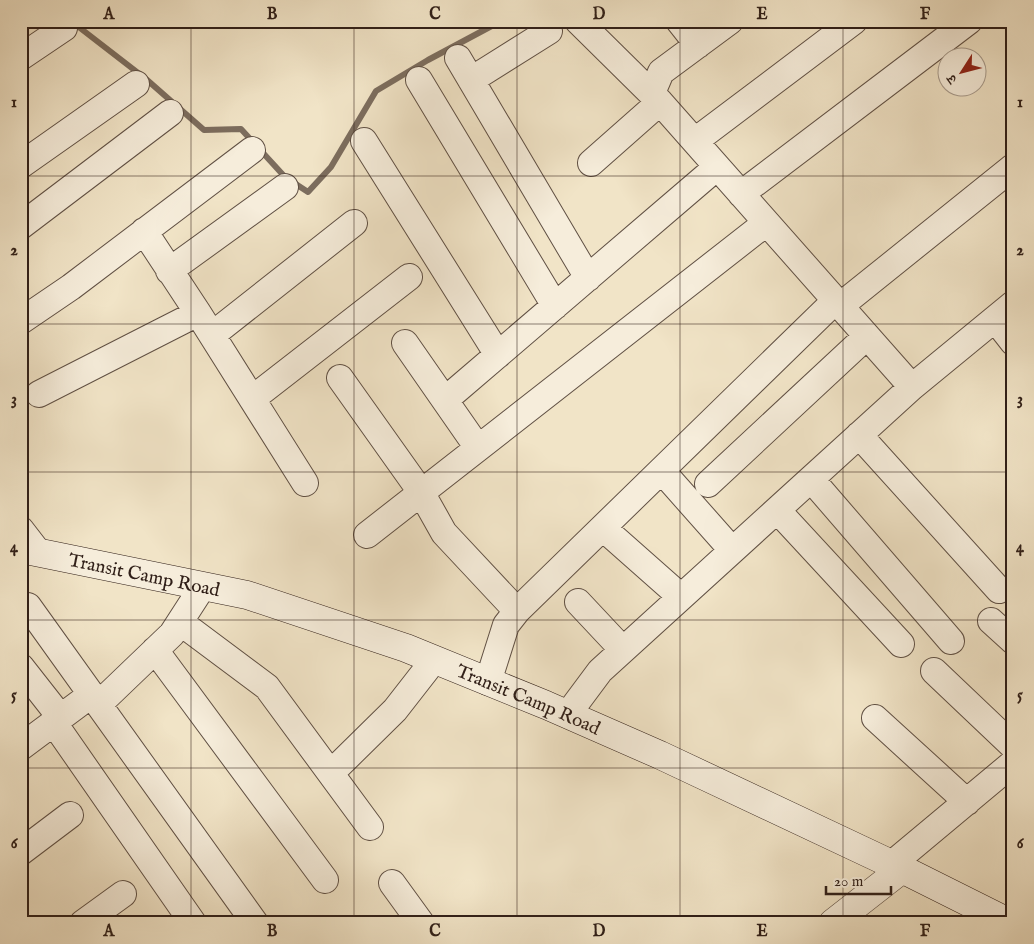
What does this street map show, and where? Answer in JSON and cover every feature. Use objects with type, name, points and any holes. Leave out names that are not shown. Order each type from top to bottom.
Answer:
[{"type":"main road","name":"Transit Camp Road","points":[[29,550],[247,595],[406,648],[568,714],[660,755],[897,866],[1010,923]]},
{"type":"main road","points":[[832,923],[897,866]]},
{"type":"street","points":[[578,21],[656,98],[912,387]]},
{"type":"street","points":[[679,21],[698,45]]},
{"type":"street","points":[[590,163],[656,98],[661,72],[730,21]]},
{"type":"street","points":[[695,141],[854,21]]},
{"type":"street","points":[[741,194],[969,21]]},
{"type":"street","points":[[21,56],[64,28]]},
{"type":"street","points":[[471,80],[549,31]]},
{"type":"street","points":[[458,58],[588,278]]},
{"type":"street","points":[[419,80],[555,306]]},
{"type":"street","points":[[21,165],[136,84]]},
{"type":"street","points":[[21,226],[170,113]]},
{"type":"street","points":[[364,141],[498,355]]},
{"type":"street","points":[[21,321],[71,286],[252,150]]},
{"type":"street","points":[[446,400],[718,167]]},
{"type":"street","points":[[488,682],[506,625],[517,611],[837,303],[1013,167]]},
{"type":"street","points":[[169,271],[285,187]]},
{"type":"street","points":[[212,335],[354,222]]},
{"type":"street","points":[[367,535],[766,223]]},
{"type":"street","points":[[144,231],[305,482]]},
{"type":"street","points":[[252,399],[409,276]]},
{"type":"street","points":[[568,714],[600,671],[912,387],[1004,312],[1013,342]]},
{"type":"street","points":[[39,394],[198,313]]},
{"type":"street","points":[[708,484],[866,336]]},
{"type":"street","points":[[405,343],[478,448]]},
{"type":"street","points":[[340,378],[421,492],[444,532],[517,611]]},
{"type":"street","points":[[859,435],[999,590]]},
{"type":"street","points":[[662,471],[732,550]]},
{"type":"street","points":[[811,479],[952,641]]},
{"type":"street","points":[[777,510],[901,644]]},
{"type":"street","points":[[603,528],[681,597]]},
{"type":"street","points":[[21,530],[29,550]]},
{"type":"street","points":[[21,747],[57,720],[96,699],[156,650],[172,634],[203,586]]},
{"type":"street","points":[[578,602],[623,650]]},
{"type":"street","points":[[28,606],[254,923]]},
{"type":"street","points":[[991,620],[1013,641]]},
{"type":"street","points":[[180,622],[267,687],[370,827]]},
{"type":"street","points":[[156,650],[325,880]]},
{"type":"street","points":[[331,773],[395,710],[434,660]]},
{"type":"street","points":[[21,667],[193,923]]},
{"type":"street","points":[[934,670],[1013,746]]},
{"type":"street","points":[[875,718],[967,802]]},
{"type":"street","points":[[897,866],[1013,763]]},
{"type":"street","points":[[21,852],[70,815]]},
{"type":"street","points":[[392,883],[421,923]]},
{"type":"street","points":[[83,923],[123,894]]},
{"type":"waterway","points":[[71,21],[146,79],[204,130],[241,129],[285,177],[308,192],[331,167],[376,91],[428,60],[501,21]]}]
